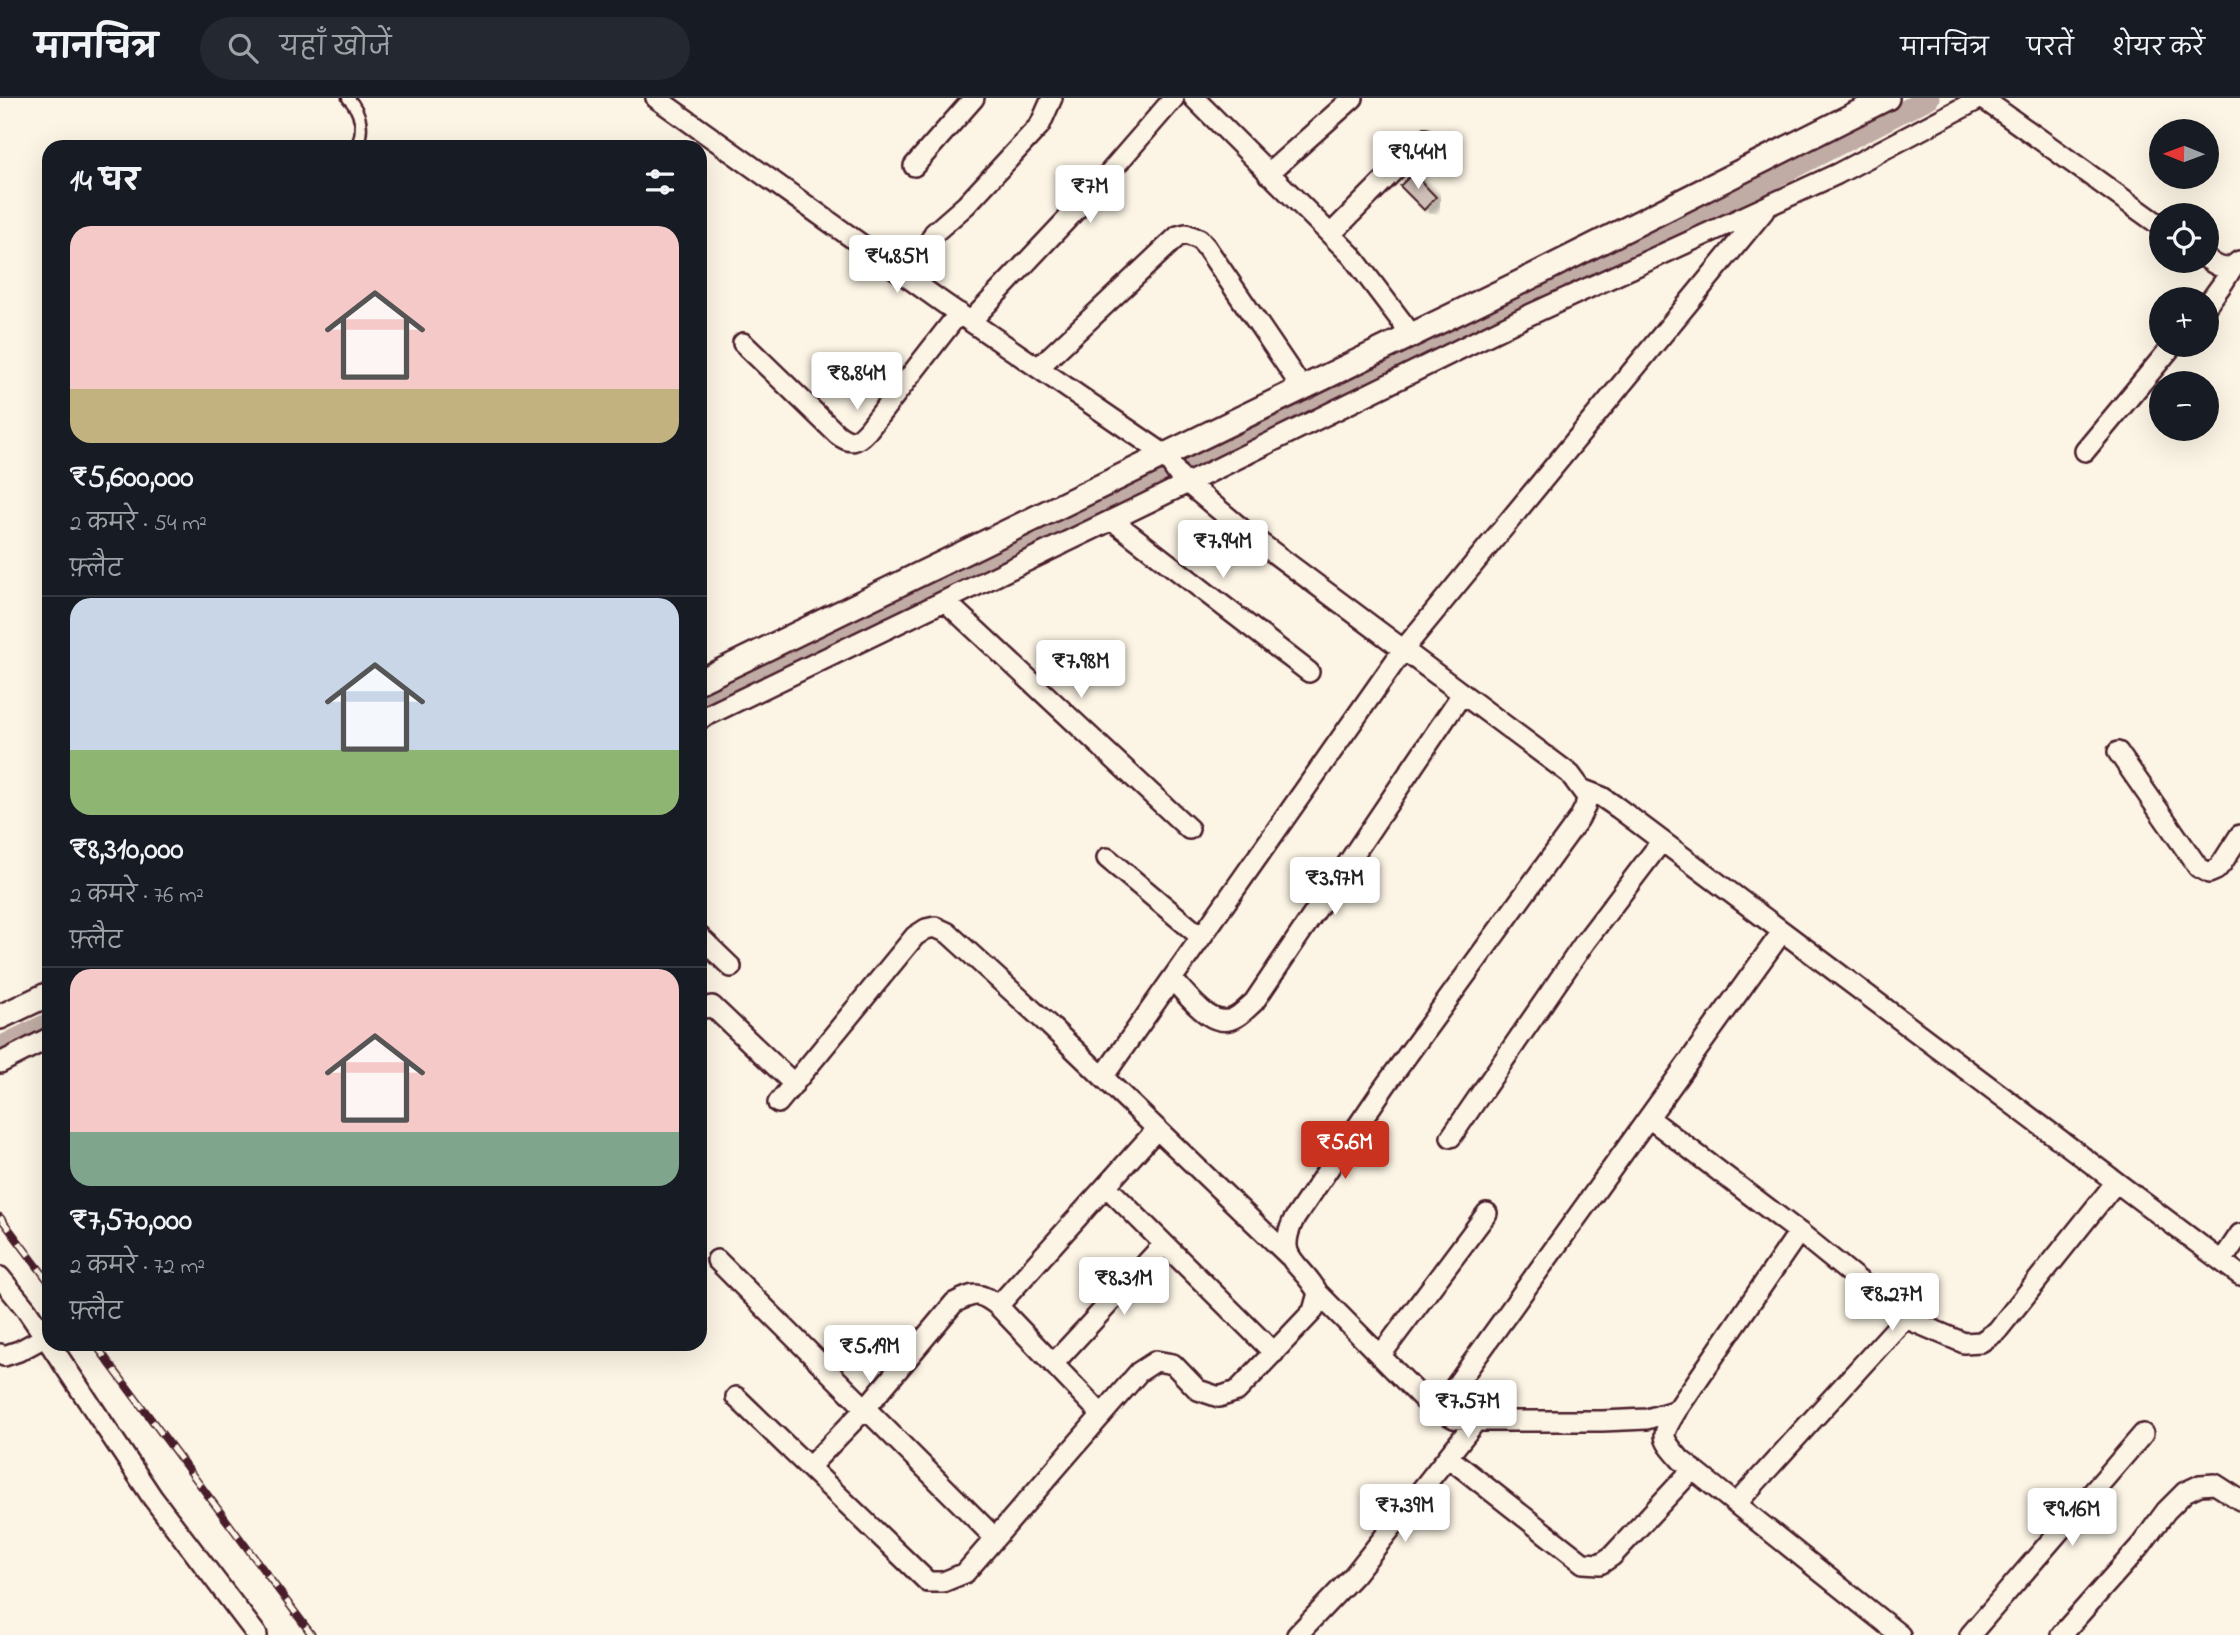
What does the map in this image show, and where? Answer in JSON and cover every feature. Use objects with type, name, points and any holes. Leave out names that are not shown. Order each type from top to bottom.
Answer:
[{"type":"street","points":[[656,98],[1039,367],[1175,468],[1243,530],[1570,774],[1584,790],[1587,797],[1586,807],[1579,819],[1385,1086],[1293,1221],[1285,1238],[1289,1256]]},
{"type":"street","points":[[914,166],[974,98]]},
{"type":"street","points":[[919,285],[925,251],[934,233],[966,205],[1040,125],[1052,98]]},
{"type":"street","points":[[743,343],[837,435],[846,441],[858,441],[965,317],[1090,195],[1174,98]]},
{"type":"street","points":[[1194,98],[1331,234],[1364,271],[1411,334]]},
{"type":"street","points":[[1268,174],[1353,98]]},
{"type":"street","points":[[707,716],[1112,520],[1175,468],[1302,388],[1724,182],[1887,98]]},
{"type":"street","points":[[707,678],[1175,468],[1525,317],[1837,174],[1981,98],[2149,217]]},
{"type":"street","points":[[1331,234],[1424,139]]},
{"type":"street","points":[[1103,1077],[1403,650],[1768,205]]},
{"type":"street","points":[[1039,367],[1178,236],[1186,234],[1199,239],[1206,247],[1302,388]]},
{"type":"street","points":[[2219,268],[2236,263]]},
{"type":"street","points":[[2219,290],[2236,263]]},
{"type":"street","points":[[2085,451],[2162,357]]},
{"type":"street","points":[[1112,520],[1309,672]]},
{"type":"street","points":[[945,601],[1189,828]]},
{"type":"street","points":[[1172,979],[1206,1013],[1221,1021],[1235,1018],[1254,1002],[1462,694]]},
{"type":"street","points":[[2118,752],[2202,870],[2209,873],[2216,870],[2240,835]]},
{"type":"street","points":[[1584,790],[1602,797],[2240,1275]]},
{"type":"street","points":[[1451,1137],[1585,942],[1661,842]]},
{"type":"street","points":[[1107,858],[1201,937]]},
{"type":"street","points":[[778,1104],[915,936],[935,927],[947,933],[1103,1077],[1289,1256],[1318,1293],[1427,1403],[1454,1418],[1476,1421],[1647,1419],[1676,1410]]},
{"type":"street","points":[[1439,1409],[1782,932]]},
{"type":"street","points":[[707,943],[731,967]]},
{"type":"street","points":[[0,1017],[42,998]]},
{"type":"street","points":[[707,1007],[712,1006],[794,1084]]},
{"type":"street","points":[[0,1063],[42,1042]]},
{"type":"street","points":[[1649,1118],[1799,1232],[1905,1318],[1964,1343],[1981,1342],[1997,1331],[2116,1182]]},
{"type":"street","points":[[998,1306],[1157,1129]]},
{"type":"street","points":[[1106,1186],[1274,1353]]},
{"type":"street","points":[[1380,1356],[1487,1213]]},
{"type":"street","points":[[1799,1232],[1676,1410],[1665,1429],[1665,1442],[1693,1469],[1900,1635]]},
{"type":"street","points":[[2222,1261],[2240,1234]]},
{"type":"street","points":[[1053,1364],[1164,1244]]},
{"type":"street","points":[[716,1260],[995,1538]]},
{"type":"street","points":[[0,1277],[42,1333]]},
{"type":"street","points":[[736,1397],[928,1582],[943,1582],[965,1573],[1139,1372],[1156,1361],[1173,1364],[1199,1390],[1219,1397],[1237,1391],[1314,1311],[1318,1293]]},
{"type":"street","points":[[809,1467],[865,1409],[954,1303],[970,1295],[984,1295],[998,1306],[1102,1415]]},
{"type":"street","points":[[1736,1504],[1905,1318]]},
{"type":"street","points":[[0,1354],[4,1356],[42,1343]]},
{"type":"street","points":[[55,1351],[152,1497],[257,1635]]},
{"type":"street","points":[[1297,1635],[1354,1576],[1476,1421]]},
{"type":"street","points":[[1970,1635],[2143,1434]]},
{"type":"street","points":[[1448,1457],[1583,1563],[1600,1564],[1612,1556],[1693,1469]]},
{"type":"street","points":[[2061,1635],[2185,1492],[2200,1485],[2215,1484],[2240,1500]]},
{"type":"lane","points":[[348,98],[355,105],[363,128],[359,140]]},
{"type":"building","points":[[1413,173],[1436,197],[1424,210],[1400,186]]},
{"type":"waterway","points":[[707,701],[1731,200],[1929,98]]},
{"type":"waterway","points":[[0,1047],[42,1026]]},
{"type":"railway","points":[[0,1217],[42,1273]]},
{"type":"railway","points":[[100,1351],[312,1635]]}]
